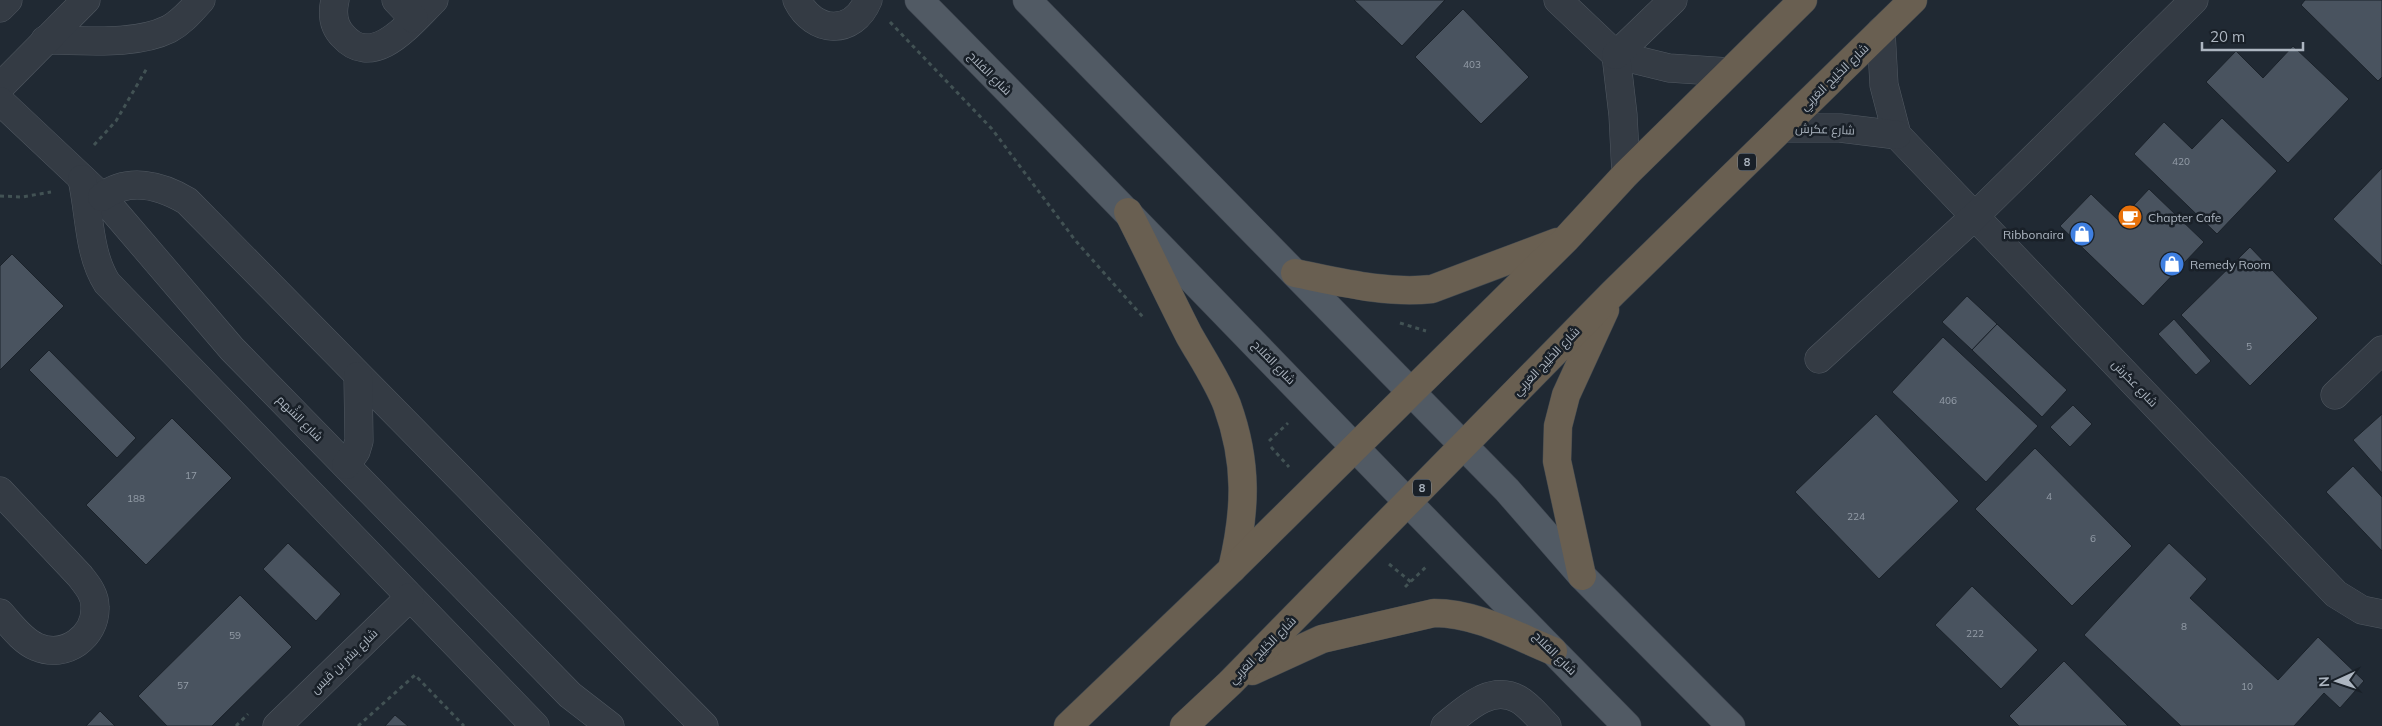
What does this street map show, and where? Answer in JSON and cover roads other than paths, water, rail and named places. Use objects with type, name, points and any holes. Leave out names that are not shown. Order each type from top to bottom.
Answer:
[{"type":"highway","points":[[1068,726],[1232,570],[1566,239],[1626,174],[1803,0]]},
{"type":"highway","name":"شارع الخَلِيج العَربِي","points":[[1184,726],[1230,683],[1613,292],[1913,0]]},
{"type":"highway","points":[[1128,212],[1226,405],[1238,443],[1243,465],[1244,500],[1240,535],[1232,570]]},
{"type":"highway","points":[[1295,273],[1379,288],[1413,291],[1432,289],[1566,239]]},
{"type":"highway","points":[[1582,576],[1558,460],[1558,426],[1566,395],[1613,292]]},
{"type":"highway","points":[[1230,683],[1260,666],[1322,639],[1434,613],[1452,613],[1470,617],[1553,651]]},
{"type":"main road","name":"شارع الفلاح","points":[[919,0],[1128,212],[1627,726]]},
{"type":"main road","points":[[1027,0],[1507,490],[1582,576],[1730,726]]},
{"type":"street","points":[[0,8],[8,0]]},
{"type":"street","points":[[0,87],[86,0]]},
{"type":"street","points":[[45,40],[129,39],[150,36],[170,28],[185,17],[201,0]]},
{"type":"street","points":[[335,0],[333,16],[338,31],[348,42],[362,48],[377,48],[391,41],[405,10],[434,0]]},
{"type":"street","points":[[797,0],[808,16],[818,23],[830,27],[844,25],[856,19],[868,0]]},
{"type":"street","points":[[1558,0],[1616,54],[1669,68],[1729,72]]},
{"type":"street","points":[[1819,359],[1975,216],[2194,0]]},
{"type":"street","points":[[1616,54],[1672,1]]},
{"type":"street","name":"شارع عكرش","points":[[1881,31],[1884,85],[1897,135],[2336,594],[2362,610],[2382,614]]},
{"type":"street","points":[[1616,54],[1623,114],[1626,174]]},
{"type":"street","name":"شارع الشَّهم","points":[[0,101],[102,197],[221,337],[570,695],[610,726]]},
{"type":"street","name":"شارع عكرش","points":[[1782,128],[1840,128],[1897,135]]},
{"type":"street","points":[[82,179],[96,263],[107,283],[535,726]]},
{"type":"street","points":[[102,197],[112,190],[135,185],[160,188],[187,201],[704,726]]},
{"type":"street","points":[[92,241],[97,232],[106,226],[116,222],[126,224]]},
{"type":"street","points":[[2335,395],[2382,350]]},
{"type":"street","points":[[346,465],[356,451],[359,441],[358,376]]},
{"type":"street","points":[[0,491],[80,576],[91,590],[95,606],[92,623],[84,638],[70,648],[52,651],[36,647],[0,613]]},
{"type":"street","name":"شارع بِشر بن قَيس","points":[[277,726],[410,596]]},
{"type":"street","points":[[1445,726],[1473,704],[1486,696],[1496,694],[1518,699],[1547,726]]},
{"type":"place","name":"Chapter Cafe","points":[[2130,217]]},
{"type":"place","name":"Ribbonaira","points":[[2082,234]]},
{"type":"place","name":"Remedy Room","points":[[2172,264]]}]
